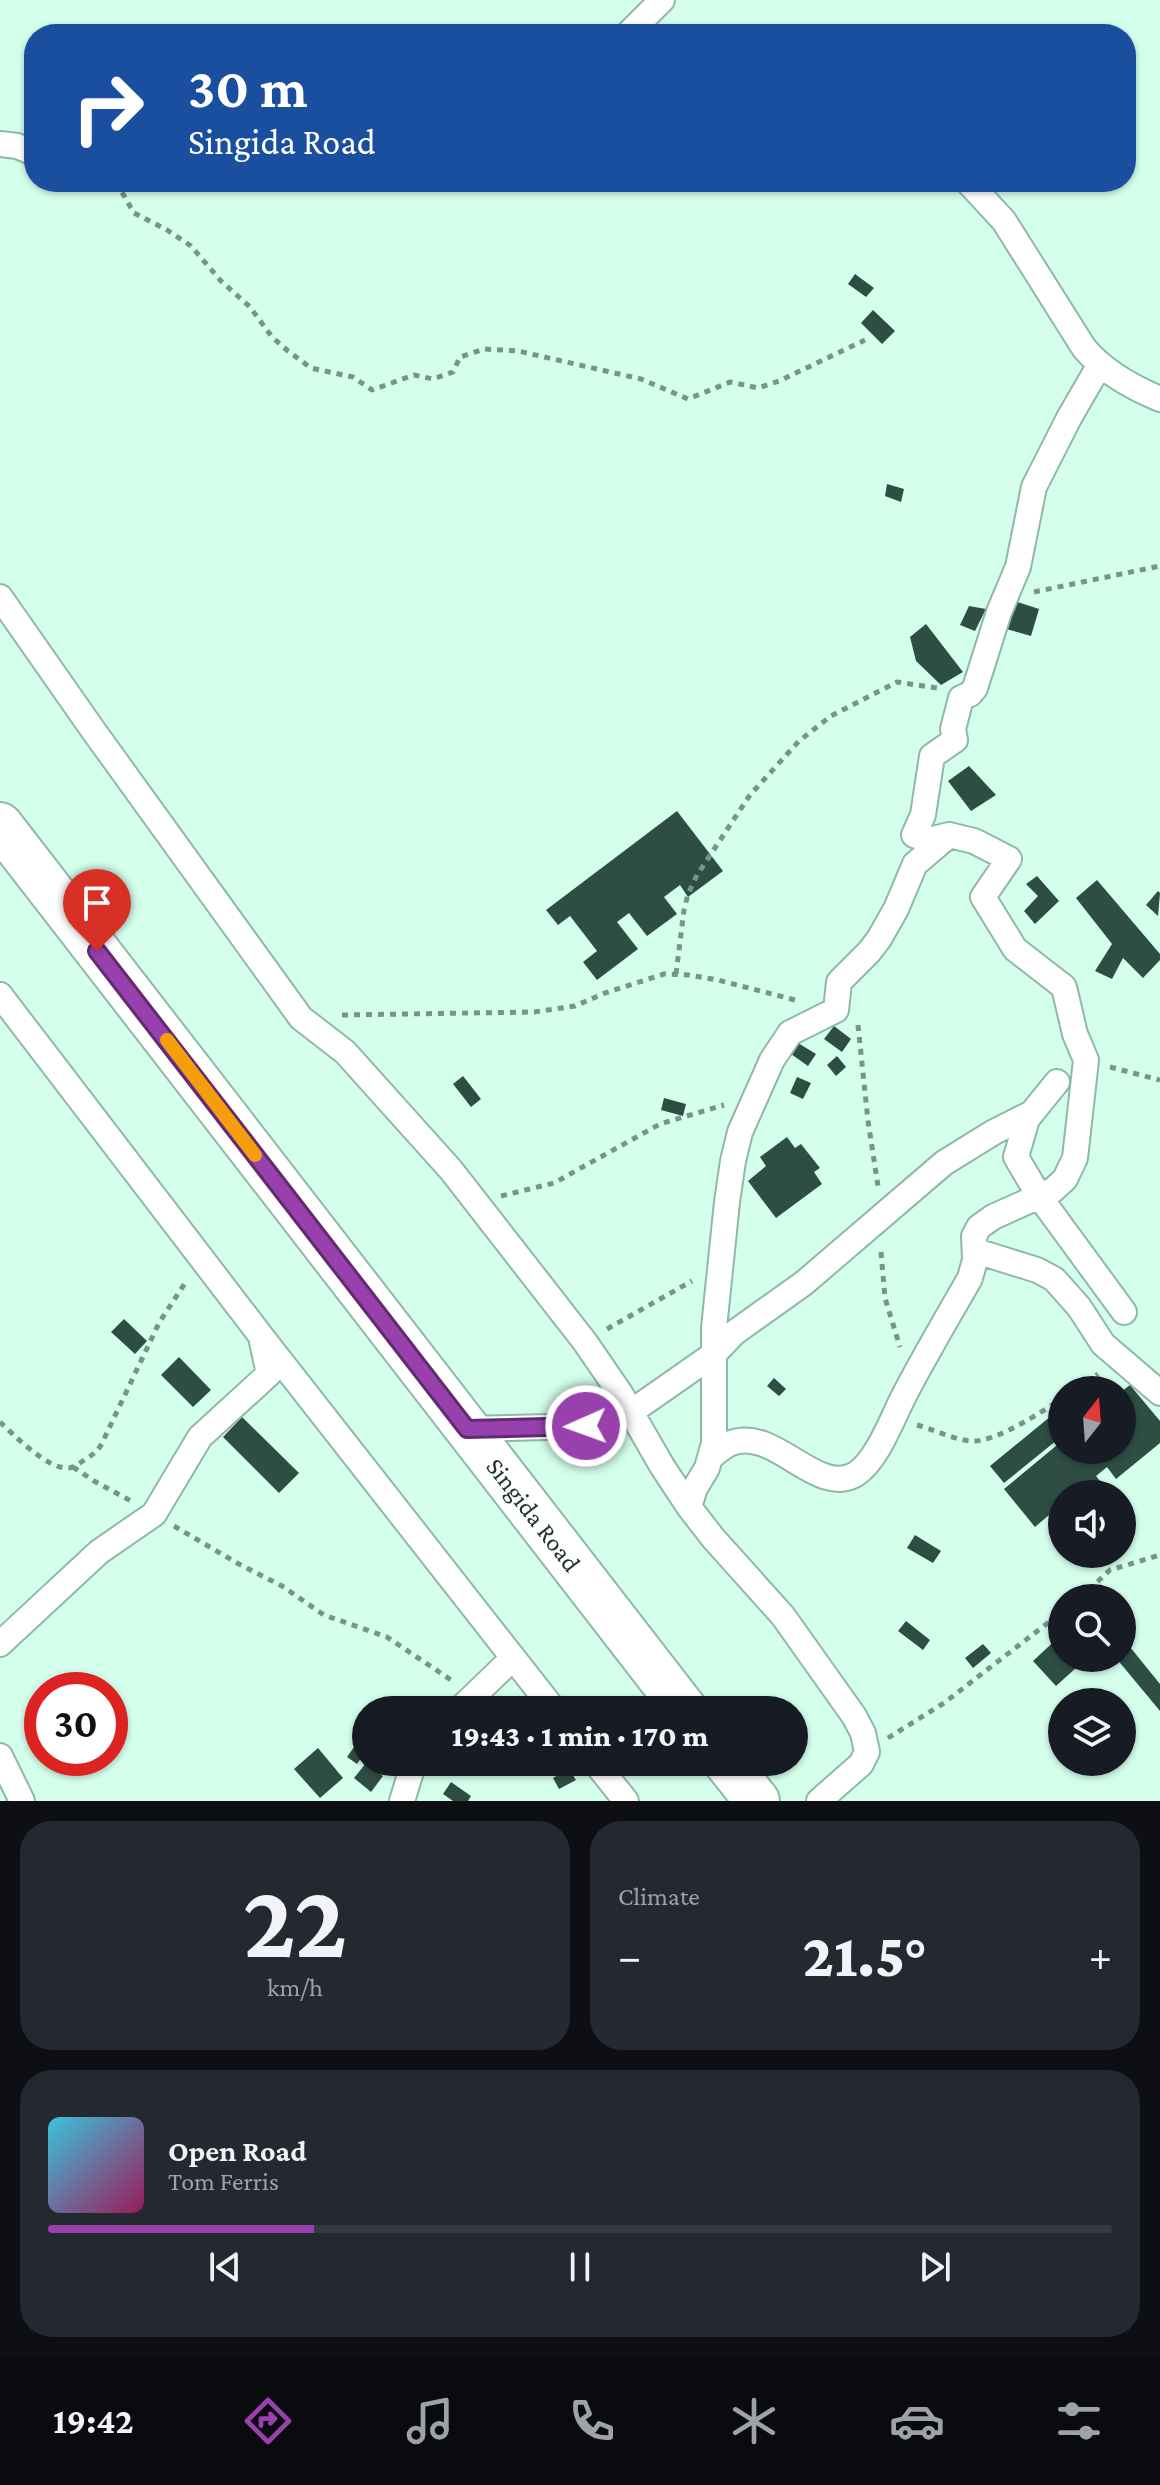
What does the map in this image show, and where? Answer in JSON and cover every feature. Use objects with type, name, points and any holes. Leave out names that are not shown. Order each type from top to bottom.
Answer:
[{"type":"highway","name":"Singida Road","points":[[0,825],[674,1696]]},
{"type":"highway","points":[[737,1776],[757,1801]]},
{"type":"street","points":[[638,24],[662,0]]},
{"type":"street","points":[[0,144],[24,149]]},
{"type":"street","points":[[977,192],[1004,221],[1084,348],[1099,366],[1154,389]]},
{"type":"street","points":[[711,1457],[730,1443],[748,1441],[785,1454],[826,1478],[839,1480],[860,1471],[878,1447],[904,1394],[970,1278],[976,1251],[974,1236],[979,1227],[993,1217],[1053,1190],[1065,1179],[1075,1158],[1086,1060],[1075,1034],[1064,987],[1015,949],[983,897],[1009,859],[974,841],[949,835],[929,840],[914,835],[923,815],[932,756],[955,740],[953,729],[961,698],[975,688],[1018,567],[1034,487],[1099,366]]},
{"type":"street","points":[[0,597],[301,1018],[345,1052],[451,1170],[585,1342],[689,1507],[783,1616],[854,1716],[863,1733],[867,1752],[861,1764],[819,1801]]},
{"type":"street","points":[[689,1507],[714,1443],[714,1354],[720,1267],[733,1161],[740,1132],[772,1060],[790,1033],[836,1010],[839,982],[879,939],[915,864],[949,835]]},
{"type":"street","points":[[0,995],[261,1336],[543,1696]]},
{"type":"street","points":[[1057,1082],[1027,1119],[1016,1157],[1039,1196],[1124,1312]]},
{"type":"street","points":[[467,1429],[586,1426],[631,1412],[714,1354],[734,1333],[804,1283],[944,1163],[1032,1113]]},
{"type":"street","points":[[976,1251],[1037,1270],[1054,1279],[1079,1307],[1103,1344],[1160,1393]]},
{"type":"street","points":[[0,1644],[99,1552],[154,1514],[200,1437],[269,1374],[261,1336]]},
{"type":"street","points":[[474,1696],[513,1658]]},
{"type":"street","points":[[0,1756],[22,1801]]},
{"type":"street","points":[[402,1801],[410,1776]]},
{"type":"street","points":[[606,1776],[626,1801]]},
{"type":"path","points":[[122,192],[134,213],[191,246],[288,351],[311,368],[353,377],[372,390],[414,375],[433,379],[443,376],[453,372],[460,357],[484,349],[518,351],[641,379],[688,399],[730,382],[758,388],[779,381],[865,340]]},
{"type":"path","points":[[1005,598],[1160,566]]},
{"type":"path","points":[[676,974],[684,910],[697,875],[750,795],[799,741],[831,716],[897,682],[940,688],[975,688]]},
{"type":"path","points":[[301,1018],[534,1012],[575,1006],[637,981],[664,974],[718,980],[836,1010]]},
{"type":"path","points":[[1086,1060],[1160,1080]]},
{"type":"path","points":[[478,1205],[519,1190],[554,1183],[660,1124],[754,1097]]},
{"type":"path","points":[[73,1467],[99,1449],[159,1323],[201,1258]]},
{"type":"path","points":[[585,1342],[720,1267]]},
{"type":"path","points":[[892,1422],[913,1424],[959,1439],[976,1441],[1017,1426],[1048,1407]]},
{"type":"path","points":[[0,1422],[45,1459],[62,1467],[73,1467],[282,1586],[324,1615],[387,1637],[459,1696]]},
{"type":"path","points":[[1095,1584],[1110,1570],[1160,1555]]},
{"type":"path","points":[[867,1752],[944,1703],[1048,1623]]},
{"type":"building","points":[[855,274],[874,288],[866,297],[848,284]]},
{"type":"building","points":[[873,310],[895,331],[882,344],[861,323]]},
{"type":"building","points":[[887,484],[904,489],[901,502],[885,496]]},
{"type":"building","points":[[1008,599],[1039,609],[1031,636],[999,627]]},
{"type":"building","points":[[969,606],[986,609],[975,631],[960,625]]},
{"type":"building","points":[[926,624],[963,672],[941,685],[916,661],[910,637]]},
{"type":"building","points":[[969,766],[996,795],[971,811],[948,781]]},
{"type":"building","points":[[677,811],[723,871],[688,897],[680,885],[664,897],[677,914],[647,936],[629,913],[617,922],[638,949],[597,980],[583,962],[597,951],[570,916],[558,925],[546,910]]},
{"type":"building","points":[[1037,876],[1059,901],[1035,924],[1024,911],[1038,896],[1026,884]]},
{"type":"building","points":[[1097,880],[1160,954],[1160,960],[1143,978],[1123,958],[1112,979],[1095,971],[1112,944],[1076,898]]},
{"type":"building","points":[[1158,891],[1160,893],[1158,916],[1146,905]]},
{"type":"building","points":[[834,1026],[851,1039],[842,1052],[824,1039]]},
{"type":"building","points":[[798,1043],[816,1054],[808,1066],[791,1054]]},
{"type":"building","points":[[837,1056],[846,1067],[836,1076],[827,1065]]},
{"type":"building","points":[[463,1076],[481,1099],[471,1107],[453,1084]]},
{"type":"building","points":[[797,1077],[811,1083],[803,1099],[790,1093]]},
{"type":"building","points":[[664,1098],[686,1104],[683,1116],[661,1110]]},
{"type":"building","points":[[787,1137],[795,1148],[801,1144],[820,1168],[814,1172],[822,1184],[776,1218],[748,1181],[766,1166],[760,1157]]},
{"type":"building","points":[[124,1319],[147,1341],[135,1354],[111,1332]]},
{"type":"building","points":[[179,1357],[211,1390],[193,1407],[161,1375]]},
{"type":"building","points":[[774,1378],[786,1389],[779,1396],[767,1386]]},
{"type":"building","points":[[1136,1392],[1160,1421],[1160,1443],[1136,1463]]},
{"type":"building","points":[[242,1417],[299,1473],[279,1493],[223,1437]]},
{"type":"building","points":[[1048,1418],[1048,1447],[1004,1483],[990,1466]]},
{"type":"building","points":[[1048,1453],[1048,1464],[1134,1464],[1116,1479],[1107,1467],[1096,1476],[1099,1480],[1048,1480],[1048,1516],[1035,1527],[1004,1489]]},
{"type":"building","points":[[915,1535],[941,1551],[933,1563],[907,1548]]},
{"type":"building","points":[[906,1621],[930,1640],[923,1650],[898,1631]]},
{"type":"building","points":[[983,1644],[991,1653],[973,1668],[965,1658]]},
{"type":"building","points":[[1048,1647],[1048,1672],[1072,1672],[1056,1686],[1033,1661]]},
{"type":"building","points":[[1136,1654],[1160,1684],[1160,1711],[1128,1672],[1136,1672]]},
{"type":"building","points":[[318,1748],[343,1778],[320,1798],[294,1769]]},
{"type":"building","points":[[356,1776],[383,1776],[371,1792],[354,1778]]},
{"type":"building","points":[[573,1776],[576,1780],[559,1789],[553,1778]]},
{"type":"building","points":[[451,1782],[471,1796],[468,1801],[453,1801],[443,1794]]},
{"type":"slow traffic","points":[[167,1040],[255,1155]]},
{"type":"route","points":[[97,951],[467,1429],[586,1426]]}]
